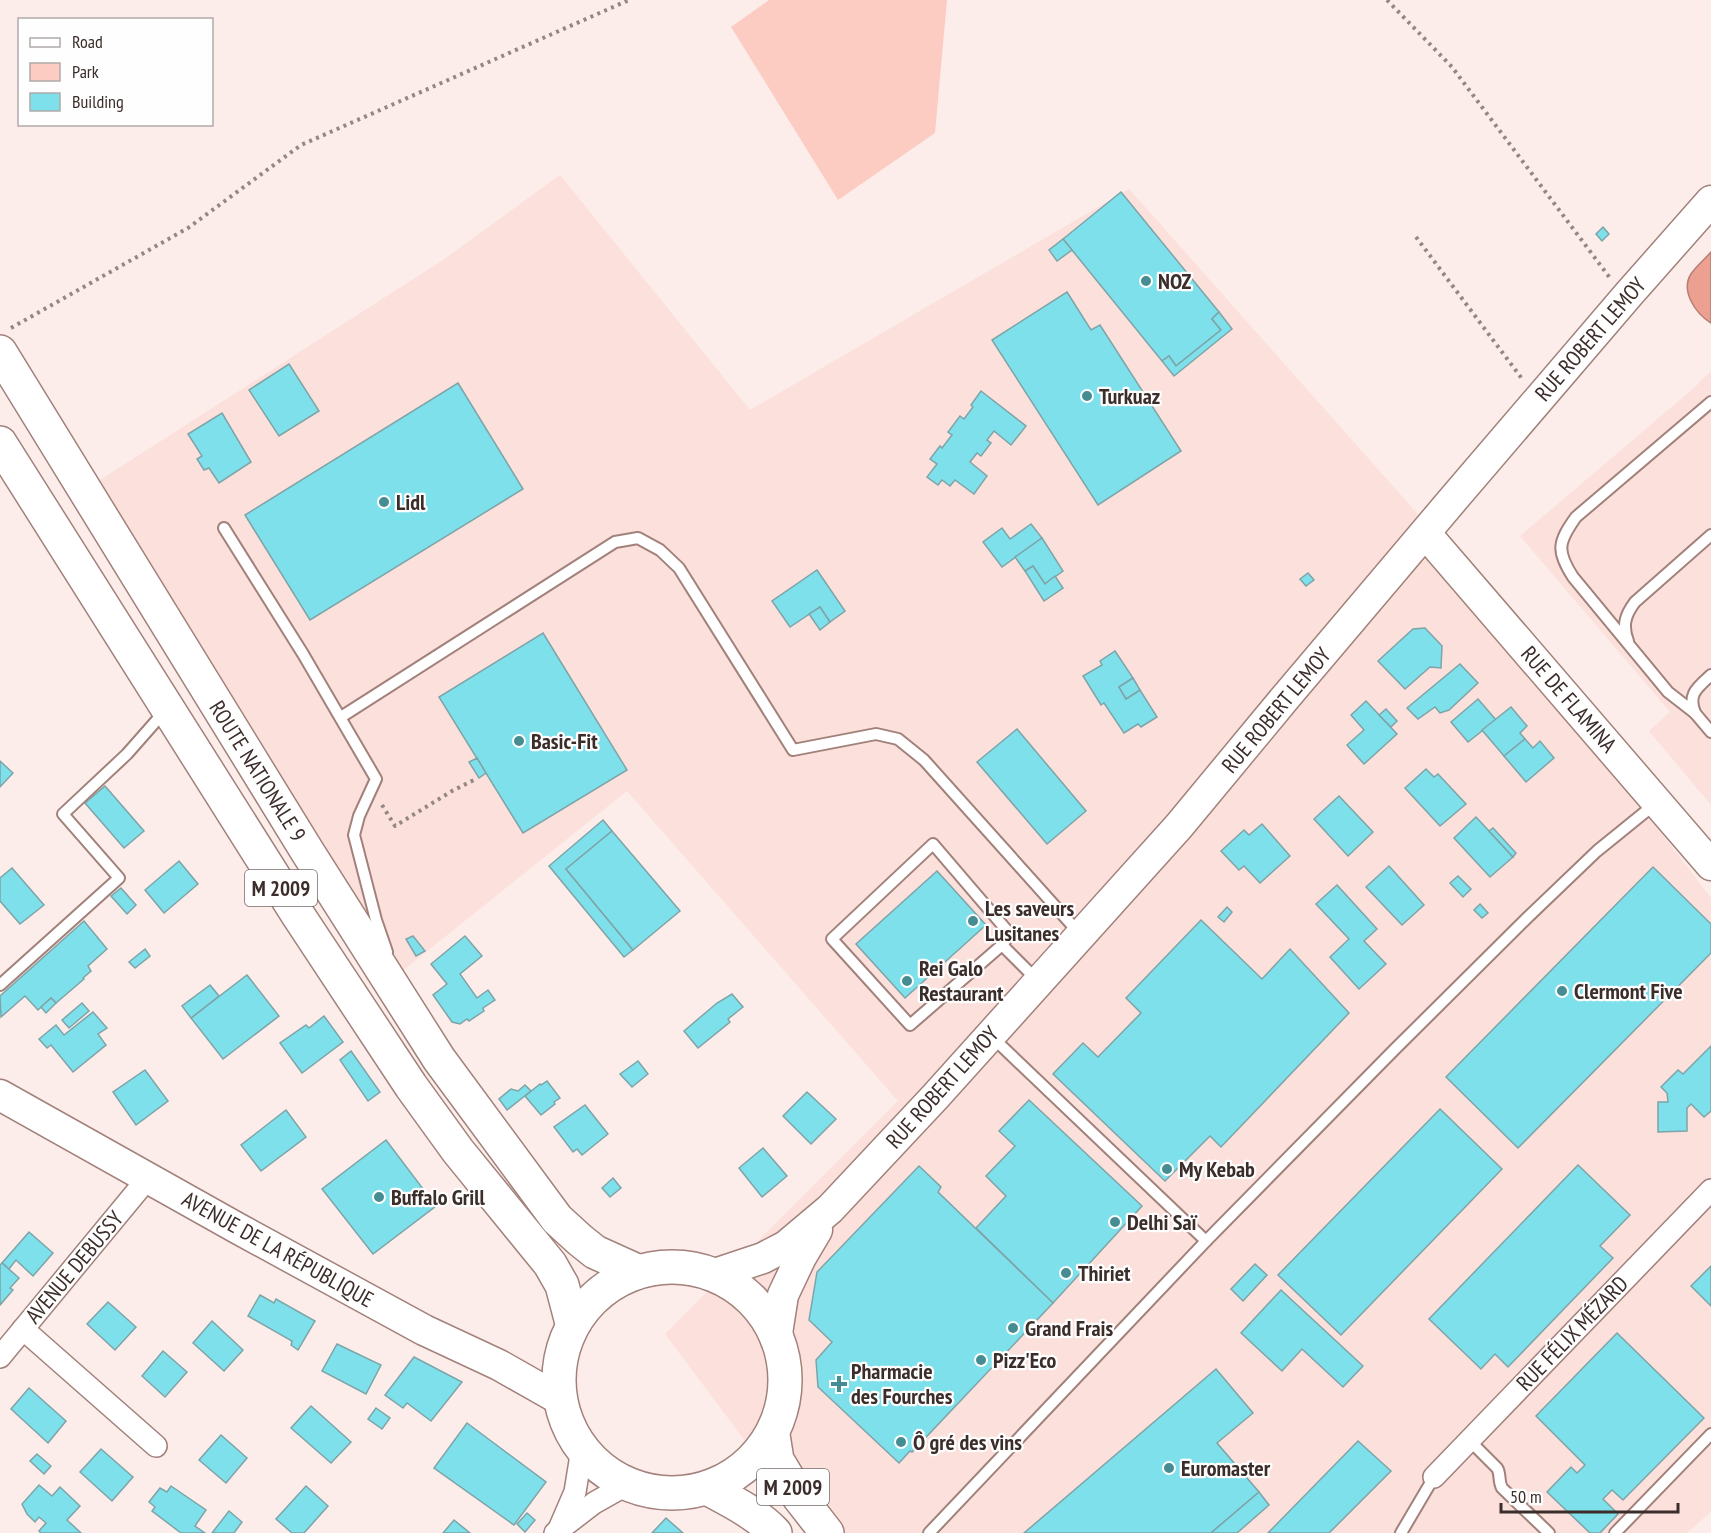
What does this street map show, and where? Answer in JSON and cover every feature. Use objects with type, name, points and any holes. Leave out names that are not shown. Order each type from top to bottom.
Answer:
[{"type":"main road","name":"RUE ROBERT LEMOY","points":[[715,1274],[763,1258],[786,1246],[830,1209],[935,1098],[1179,826],[1539,399],[1711,201]]},
{"type":"main road","name":"ROUTE NATIONALE 9","points":[[5,340],[307,851],[439,1059],[557,1219],[595,1252],[637,1271]]},
{"type":"main road","name":"M 2009","points":[[0,443],[298,915],[411,1086],[458,1151],[550,1264],[562,1285],[572,1323]]},
{"type":"main road","name":"RUE DE FLAMINA","points":[[1426,534],[1711,866]]},
{"type":"main road","name":"AVENUE DE LA RÉPUBLIQUE","points":[[0,1095],[424,1330],[499,1365],[559,1399]]},
{"type":"main road","name":"RUE ROBERT LEMOY","points":[[776,1340],[783,1295],[801,1257],[830,1209]]},
{"type":"main road","points":[[664,1266],[688,1268],[711,1272],[734,1284],[750,1297],[765,1316],[784,1360],[786,1386],[782,1413],[773,1435],[748,1466],[730,1479],[707,1488],[659,1494],[626,1485],[610,1476],[599,1468],[582,1449],[566,1419],[559,1399],[560,1364],[572,1323],[591,1301],[610,1286],[637,1271],[664,1266]]},
{"type":"main road","name":"M 2009","points":[[773,1435],[777,1460],[799,1497],[827,1533]]},
{"type":"main road","name":"M 2009","points":[[707,1488],[742,1507],[764,1522],[775,1533]]},
{"type":"street","name":"AVENUE DEBUSSY","points":[[0,1357],[148,1178]]},
{"type":"street","name":"RUE FÉLIX MÉZARD","points":[[1434,1477],[1711,1190]]},
{"type":"street","points":[[23,1329],[156,1446]]},
{"type":"street","points":[[557,1531],[575,1492],[582,1449]]},
{"type":"street","points":[[557,1531],[594,1503],[626,1485]]},
{"type":"lane","points":[[1711,402],[1576,517],[1562,541],[1560,554],[1573,577],[1668,692],[1695,712],[1711,732]]},
{"type":"lane","points":[[224,528],[376,779],[359,816],[354,835],[376,920],[406,1006]]},
{"type":"lane","points":[[1630,646],[1625,633],[1628,611],[1635,602],[1711,535]]},
{"type":"lane","points":[[340,717],[615,542],[638,538],[660,550],[679,568],[793,750],[876,734],[898,739],[924,760],[1081,935]]},
{"type":"lane","points":[[1695,712],[1692,699],[1694,692],[1711,675]]},
{"type":"lane","points":[[0,985],[119,878],[63,814],[127,754],[167,708]]},
{"type":"lane","points":[[928,1533],[1206,1241],[1528,917],[1597,851],[1657,802]]},
{"type":"lane","points":[[933,844],[1010,934],[1002,945],[910,1025],[832,939],[933,844]]},
{"type":"lane","points":[[1002,945],[1039,982]]},
{"type":"lane","points":[[990,1035],[1206,1241]]},
{"type":"lane","points":[[1615,1533],[1711,1434]]},
{"type":"lane","points":[[1469,1440],[1500,1472],[1499,1483],[1502,1488],[1549,1533]]},
{"type":"lane","points":[[1401,1533],[1434,1477]]},
{"type":"path","points":[[5,340],[188,228],[301,146],[629,0]]},
{"type":"path","points":[[1387,0],[1452,67],[1606,273],[1628,295]]},
{"type":"path","points":[[1416,237],[1539,399]]},
{"type":"path","points":[[374,810],[382,805],[395,826],[476,779]]},
{"type":"shaded area","points":[[560,175],[750,410],[1129,189],[1424,521],[1711,898],[1711,1512],[1687,1533],[814,1533],[665,1334],[898,1101],[627,791],[396,976],[75,496],[443,260]]},
{"type":"shaded area","points":[[1711,252],[1711,323],[1695,308],[1687,288],[1695,268]]},
{"type":"shaded area","points":[[1711,371],[1711,805],[1649,731],[1670,712],[1520,536]]},
{"type":"green space","points":[[769,0],[947,0],[935,133],[838,200],[731,27]]},
{"type":"building","name":"NOZ","points":[[1121,192],[1219,312],[1212,319],[1221,330],[1176,366],[1169,356],[1162,361],[1063,239]]},
{"type":"building","points":[[1603,227],[1609,234],[1602,241],[1596,234]]},
{"type":"building","points":[[1063,239],[1072,250],[1057,261],[1049,250]]},
{"type":"building","name":"Turkuaz","points":[[1067,292],[1091,330],[1100,325],[1181,451],[1098,505],[992,340]]},
{"type":"building","points":[[1219,312],[1232,329],[1174,376],[1162,361],[1169,356],[1176,366],[1221,330],[1212,319]]},
{"type":"building","points":[[289,364],[319,411],[279,436],[249,390]]},
{"type":"building","name":"Lidl","points":[[458,383],[523,489],[310,620],[245,515]]},
{"type":"building","points":[[981,391],[1026,426],[1011,445],[994,431],[987,440],[991,443],[981,456],[977,453],[970,462],[987,476],[974,494],[955,480],[950,486],[942,480],[938,485],[927,477],[937,464],[930,459],[952,435],[948,432],[960,416],[964,419],[973,407],[971,405]]},
{"type":"building","points":[[222,413],[251,462],[219,483],[209,468],[204,470],[197,459],[202,456],[188,434]]},
{"type":"building","points":[[1031,524],[1042,538],[1002,567],[983,542],[1002,528],[1010,539]]},
{"type":"building","points":[[1042,538],[1063,571],[1045,584],[1033,566],[1025,571],[1015,557]]},
{"type":"building","points":[[1033,566],[1045,584],[1055,576],[1063,588],[1044,601],[1025,571]]},
{"type":"building","points":[[817,570],[845,611],[830,622],[820,607],[790,627],[772,601]]},
{"type":"building","points":[[1308,573],[1314,580],[1306,586],[1300,579]]},
{"type":"building","points":[[820,607],[830,622],[820,630],[809,614]]},
{"type":"building","points":[[1425,628],[1442,646],[1441,668],[1430,667],[1405,689],[1378,661],[1413,629]]},
{"type":"building","points":[[543,633],[627,770],[523,833],[439,697]]},
{"type":"building","points":[[1115,651],[1133,678],[1119,687],[1126,699],[1140,690],[1157,717],[1141,727],[1138,724],[1124,733],[1104,703],[1101,705],[1083,676],[1102,665],[1100,661]]},
{"type":"building","points":[[1460,664],[1478,683],[1449,710],[1440,713],[1435,707],[1418,719],[1407,708]]},
{"type":"building","points":[[1133,678],[1140,690],[1126,699],[1119,687]]},
{"type":"building","points":[[1478,699],[1496,720],[1468,742],[1451,722]]},
{"type":"building","points":[[1366,701],[1397,734],[1364,764],[1347,745],[1364,730],[1351,715]]},
{"type":"building","points":[[1511,707],[1527,726],[1520,733],[1525,739],[1504,756],[1482,730]]},
{"type":"building","points":[[1386,709],[1397,721],[1391,727],[1379,715]]},
{"type":"building","points":[[1017,729],[1086,811],[1047,844],[977,762]]},
{"type":"building","points":[[1525,739],[1533,748],[1540,741],[1554,758],[1526,782],[1504,756]]},
{"type":"building","points":[[477,758],[486,773],[479,778],[469,762]]},
{"type":"building","points":[[0,761],[13,773],[0,787]]},
{"type":"building","points":[[1426,769],[1434,777],[1438,774],[1466,804],[1440,826],[1405,788]]},
{"type":"building","points":[[105,786],[144,831],[124,848],[85,803]]},
{"type":"building","points":[[1339,796],[1373,832],[1348,856],[1314,819]]},
{"type":"building","points":[[1476,817],[1513,857],[1490,877],[1454,838]]},
{"type":"building","points":[[603,820],[612,831],[566,869],[633,950],[624,957],[549,866]]},
{"type":"building","points":[[1262,824],[1290,856],[1260,883],[1244,866],[1239,870],[1221,851],[1244,830],[1249,835]]},
{"type":"building","points":[[1493,828],[1516,853],[1513,857],[1489,831]]},
{"type":"building","points":[[612,831],[680,911],[633,950],[566,869]]},
{"type":"building","points":[[179,861],[198,884],[164,913],[145,890]]},
{"type":"building","points":[[1389,866],[1424,905],[1402,925],[1366,887]]},
{"type":"building","points":[[1653,867],[1711,924],[1711,953],[1518,1148],[1446,1077]]},
{"type":"building","points":[[12,868],[44,905],[20,924],[0,901],[0,878]]},
{"type":"building","points":[[937,871],[986,925],[905,998],[856,944]]},
{"type":"building","points":[[1458,876],[1471,889],[1463,897],[1450,883]]},
{"type":"building","points":[[1337,885],[1377,929],[1364,941],[1386,964],[1359,989],[1330,957],[1349,939],[1316,904]]},
{"type":"building","points":[[121,888],[136,905],[127,914],[111,896]]},
{"type":"building","points":[[1480,904],[1488,913],[1482,918],[1474,910]]},
{"type":"building","points":[[1227,907],[1232,912],[1224,922],[1218,917]]},
{"type":"building","points":[[1201,920],[1262,979],[1290,949],[1349,1013],[1221,1147],[1210,1136],[1165,1181],[1053,1074],[1083,1043],[1098,1057],[1141,1013],[1126,998]]},
{"type":"building","points":[[84,921],[107,949],[88,966],[91,971],[56,1003],[51,998],[38,1010],[25,996],[1,1017],[0,996]]},
{"type":"building","points":[[413,936],[425,951],[416,956],[406,939]]},
{"type":"building","points":[[465,936],[482,956],[460,974],[477,998],[488,990],[495,1000],[483,1008],[484,1011],[460,1024],[452,1022],[433,995],[447,984],[431,964]]},
{"type":"building","points":[[145,949],[150,956],[135,968],[129,962]]},
{"type":"building","points":[[247,975],[279,1016],[223,1059],[191,1018]]},
{"type":"building","points":[[210,985],[219,996],[191,1018],[182,1006]]},
{"type":"building","points":[[732,994],[743,1007],[728,1019],[730,1022],[698,1048],[684,1031],[717,1003]]},
{"type":"building","points":[[51,998],[56,1003],[46,1013],[41,1007]]},
{"type":"building","points":[[82,1003],[89,1011],[69,1028],[62,1020]]},
{"type":"building","points":[[93,1012],[107,1028],[98,1034],[106,1045],[73,1072],[51,1045],[47,1048],[39,1039],[56,1025],[64,1035]]},
{"type":"building","points":[[324,1016],[343,1042],[302,1073],[280,1043],[306,1025],[309,1028]]},
{"type":"building","points":[[1711,1046],[1711,1111],[1704,1117],[1691,1104],[1687,1108],[1687,1131],[1658,1132],[1658,1102],[1668,1102],[1667,1093],[1661,1087],[1678,1070],[1683,1074]]},
{"type":"building","points":[[351,1051],[380,1092],[368,1101],[340,1060]]},
{"type":"building","points":[[638,1061],[648,1074],[632,1087],[620,1074]]},
{"type":"building","points":[[145,1070],[168,1101],[136,1125],[113,1092]]},
{"type":"building","points":[[547,1081],[560,1098],[541,1115],[525,1096]]},
{"type":"building","points":[[525,1085],[531,1091],[507,1110],[499,1099],[511,1089],[518,1091]]},
{"type":"building","points":[[807,1092],[836,1119],[811,1144],[783,1116]]},
{"type":"building","points":[[1029,1100],[1142,1206],[1053,1303],[976,1228],[1006,1196],[986,1176],[1015,1146],[999,1131]]},
{"type":"building","points":[[585,1105],[608,1134],[582,1155],[577,1149],[573,1152],[554,1127]]},
{"type":"building","points":[[1440,1109],[1502,1169],[1341,1335],[1278,1275]]},
{"type":"building","points":[[286,1110],[306,1137],[261,1171],[241,1145]]},
{"type":"building","name":"Buffalo Grill","points":[[386,1140],[436,1206],[373,1254],[322,1189]]},
{"type":"building","points":[[763,1148],[787,1176],[762,1197],[739,1168]]},
{"type":"building","points":[[1578,1165],[1630,1215],[1600,1246],[1613,1258],[1508,1367],[1495,1354],[1481,1369],[1429,1319]]},
{"type":"building","points":[[919,1166],[941,1187],[938,1192],[1053,1303],[899,1463],[818,1387],[816,1360],[832,1342],[809,1320],[817,1272]]},
{"type":"building","points":[[613,1178],[621,1188],[610,1197],[602,1188]]},
{"type":"building","points":[[29,1232],[53,1253],[33,1276],[16,1260],[9,1269],[2,1263]]},
{"type":"building","points":[[2,1263],[19,1278],[10,1288],[13,1290],[0,1305],[0,1265]]},
{"type":"building","points":[[1255,1264],[1267,1275],[1243,1301],[1231,1289]]},
{"type":"building","points":[[1711,1266],[1711,1306],[1691,1286]]},
{"type":"building","points":[[1281,1290],[1363,1366],[1343,1387],[1302,1349],[1282,1371],[1241,1333]]},
{"type":"building","points":[[260,1295],[274,1303],[276,1299],[315,1321],[298,1350],[291,1345],[292,1341],[248,1316]]},
{"type":"building","points":[[108,1302],[136,1327],[115,1350],[87,1324]]},
{"type":"building","points":[[212,1321],[243,1350],[224,1371],[193,1343]]},
{"type":"building","points":[[1617,1333],[1704,1418],[1623,1500],[1612,1490],[1603,1499],[1618,1514],[1600,1533],[1590,1533],[1547,1492],[1571,1467],[1577,1473],[1585,1465],[1536,1416]]},
{"type":"building","points":[[337,1344],[381,1365],[366,1394],[322,1371]]},
{"type":"building","points":[[163,1351],[187,1372],[165,1397],[142,1376]]},
{"type":"building","points":[[414,1357],[462,1382],[431,1421],[407,1403],[403,1408],[385,1395]]},
{"type":"building","name":"Euromaster","points":[[1216,1369],[1253,1413],[1217,1443],[1259,1492],[1211,1533],[1024,1533]]},
{"type":"building","points":[[29,1388],[66,1421],[48,1443],[11,1409]]},
{"type":"building","points":[[311,1406],[351,1442],[331,1463],[291,1428]]},
{"type":"building","points":[[376,1408],[390,1418],[382,1429],[368,1419]]},
{"type":"building","points":[[467,1423],[546,1482],[514,1525],[434,1468]]},
{"type":"building","points":[[221,1435],[247,1458],[226,1483],[199,1460]]},
{"type":"building","points":[[1358,1441],[1391,1471],[1329,1533],[1268,1533]]},
{"type":"building","points":[[101,1449],[133,1477],[112,1501],[80,1472]]},
{"type":"building","points":[[37,1454],[51,1466],[44,1474],[30,1461]]},
{"type":"building","points":[[39,1485],[52,1496],[60,1487],[80,1506],[67,1520],[81,1533],[41,1533],[39,1531],[46,1523],[39,1517],[35,1522],[27,1514],[22,1504]]},
{"type":"building","points":[[171,1486],[206,1510],[195,1526],[205,1533],[181,1533],[152,1511],[155,1507],[149,1502],[160,1488],[167,1492]]},
{"type":"building","points":[[306,1486],[328,1506],[304,1533],[292,1533],[276,1519]]},
{"type":"building","points":[[1259,1492],[1269,1505],[1237,1533],[1211,1533]]},
{"type":"building","points":[[229,1511],[242,1522],[234,1533],[212,1533]]},
{"type":"building","points":[[527,1513],[535,1520],[525,1532],[517,1524]]},
{"type":"building","points":[[666,1518],[683,1533],[652,1533]]},
{"type":"building","points":[[454,1520],[470,1533],[443,1533]]},
{"type":"place","name":"NOZ","points":[[1146,281]]},
{"type":"place","name":"Turkuaz","points":[[1087,396]]},
{"type":"place","name":"Lidl","points":[[384,502]]},
{"type":"place","name":"Basic-Fit","points":[[519,741]]},
{"type":"place","name":"Les saveurs Lusitanes","points":[[973,921]]},
{"type":"place","name":"Rei Galo Restaurant","points":[[907,981]]},
{"type":"place","name":"Clermont Five","points":[[1562,991]]},
{"type":"place","name":"My Kebab","points":[[1167,1169]]},
{"type":"place","name":"Buffalo Grill","points":[[379,1197]]},
{"type":"place","name":"Delhi Saï","points":[[1115,1222]]},
{"type":"place","name":"Thiriet","points":[[1066,1273]]},
{"type":"place","name":"Grand Frais","points":[[1013,1328]]},
{"type":"place","name":"Pizz'Eco","points":[[981,1360]]},
{"type":"place","name":"Pharmacie des Fourches","points":[[839,1384]]},
{"type":"place","name":"Ô gré des vins","points":[[901,1442]]},
{"type":"place","name":"Euromaster","points":[[1169,1468]]}]
